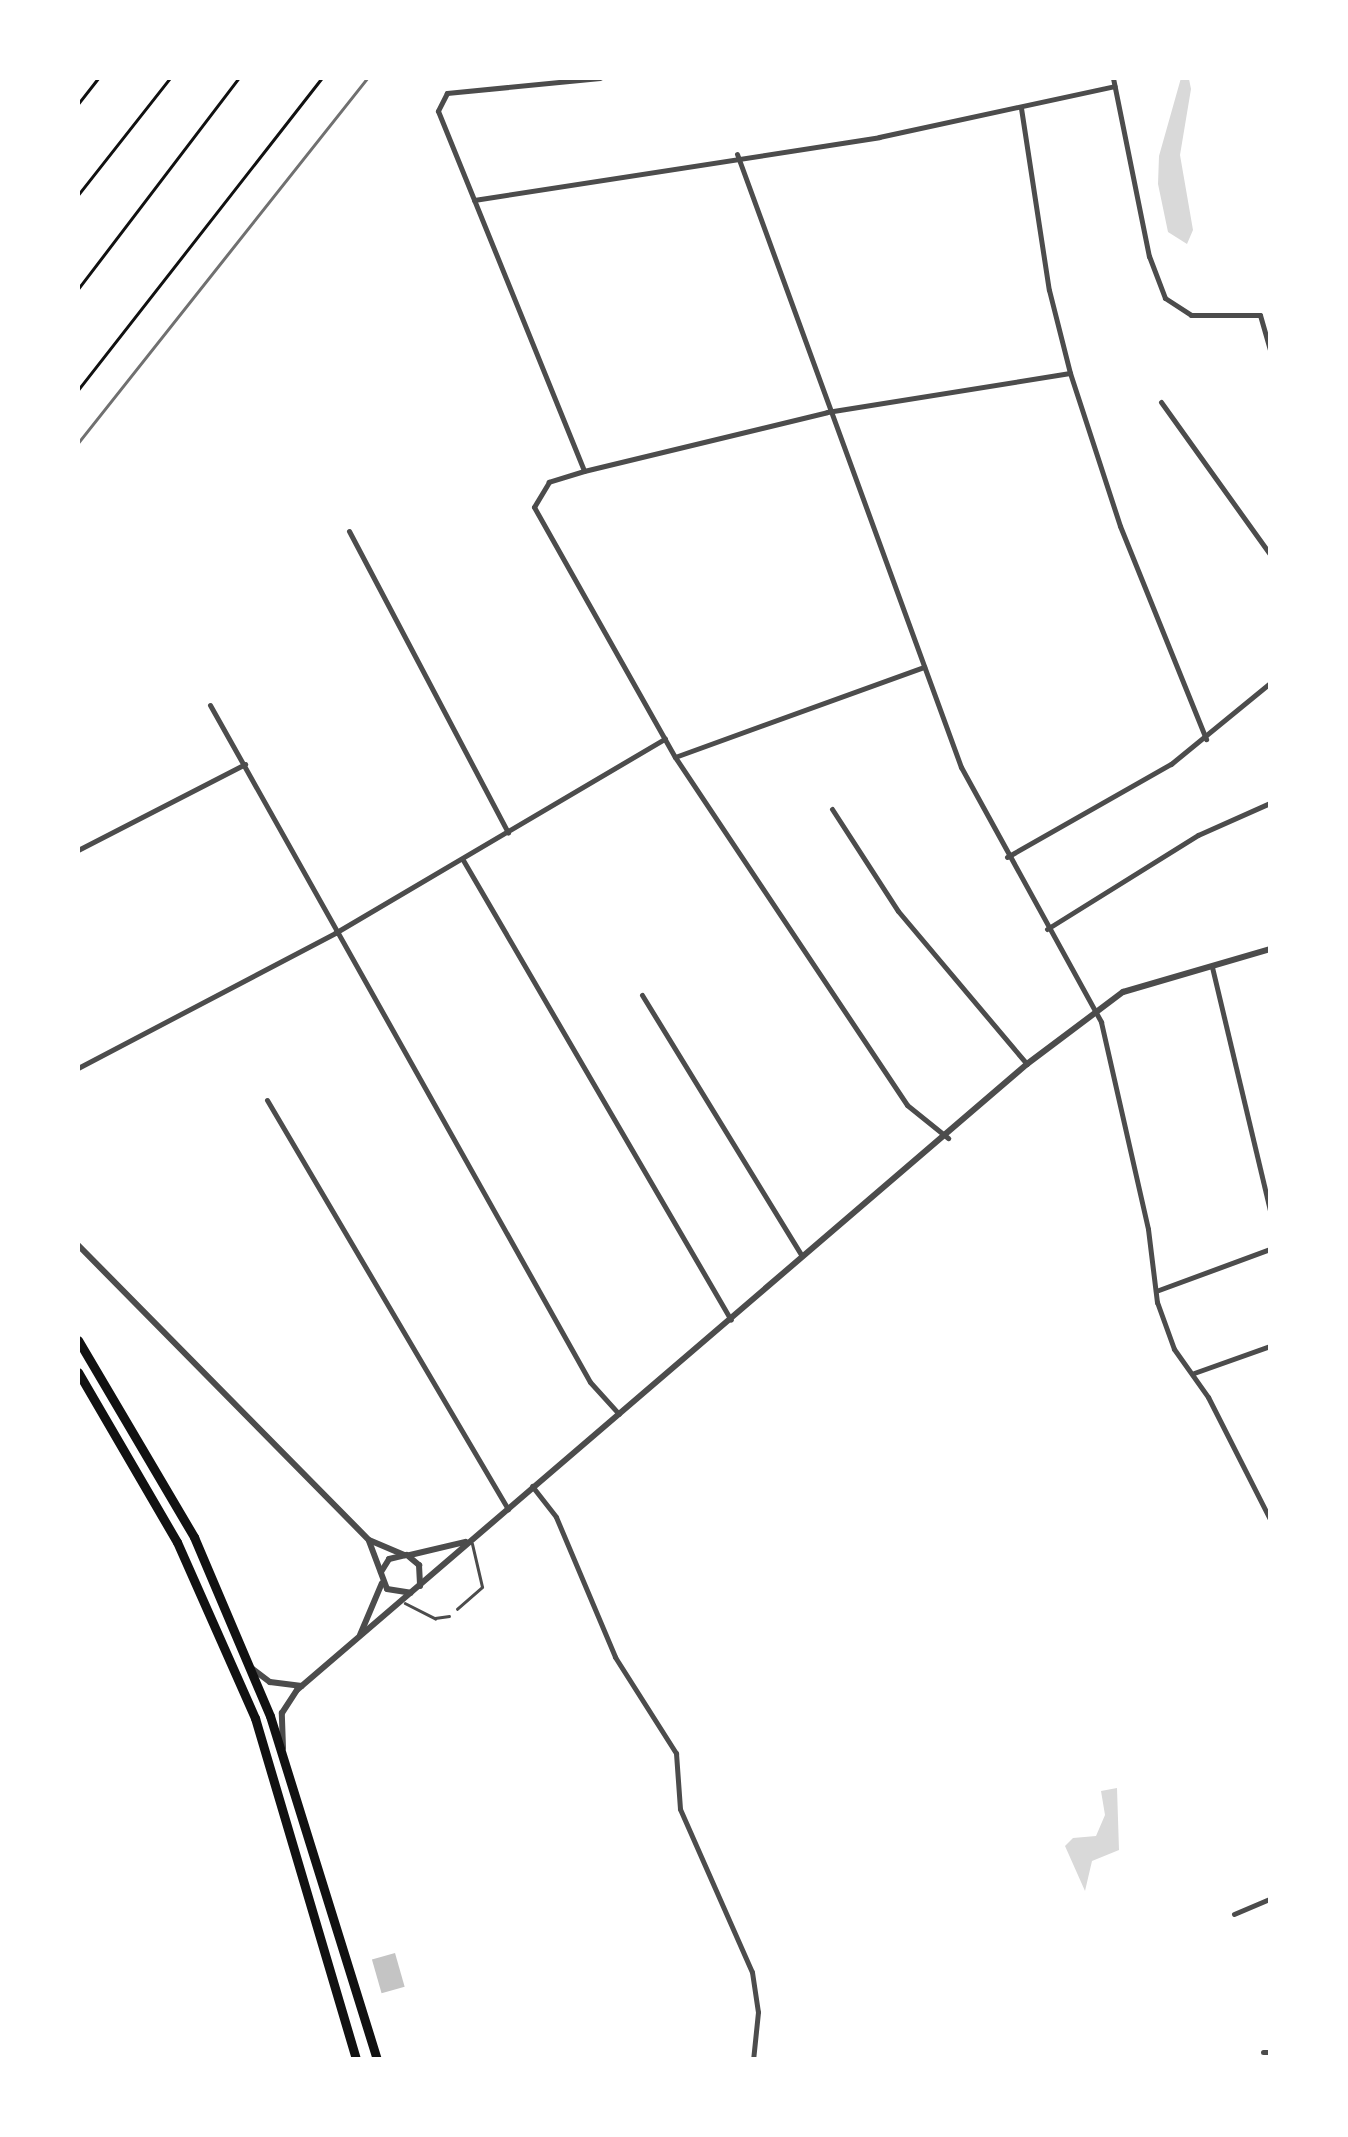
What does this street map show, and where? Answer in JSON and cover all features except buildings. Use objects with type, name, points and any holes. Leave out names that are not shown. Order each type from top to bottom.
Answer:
[{"type":"highway","points":[[78,1340],[194,1537],[249,1667],[285,1764],[377,2060]]},
{"type":"highway","points":[[78,1374],[177,1542],[255,1718],[356,2060]]},
{"type":"street","points":[[584,471],[440,123],[440,103],[447,94],[600,78]]},
{"type":"street","points":[[1113,78],[1149,256],[1166,298],[1191,314],[1260,315],[1270,309]]},
{"type":"street","points":[[473,200],[737,154],[879,138],[1115,86]]},
{"type":"street","points":[[1022,108],[1049,290],[1070,373],[1120,526],[1206,740]]},
{"type":"street","points":[[737,154],[827,412],[961,768],[1006,857],[1094,1011],[1148,1229],[1156,1291],[1174,1350],[1193,1373],[1270,1518]]},
{"type":"street","points":[[1260,315],[1270,351]]},
{"type":"street","points":[[948,1138],[908,1106],[675,757],[534,507],[550,482],[584,471],[827,412],[1070,373]]},
{"type":"street","points":[[1160,402],[1270,554]]},
{"type":"street","points":[[348,531],[508,833]]},
{"type":"street","points":[[675,757],[924,667]]},
{"type":"street","points":[[1006,857],[1206,740],[1270,684]]},
{"type":"street","points":[[210,706],[590,1382],[620,1414]]},
{"type":"street","points":[[78,1068],[335,933],[665,740]]},
{"type":"street","points":[[78,850],[245,764]]},
{"type":"street","points":[[1047,929],[1198,835],[1270,803]]},
{"type":"street","points":[[832,809],[907,922],[1027,1064]]},
{"type":"street","points":[[463,860],[731,1320]]},
{"type":"street","points":[[285,1764],[282,1713],[303,1686],[404,1602],[532,1486],[948,1138],[1027,1064],[1094,1011],[1142,984],[1270,948]]},
{"type":"street","points":[[1212,964],[1270,1210]]},
{"type":"street","points":[[642,994],[803,1259]]},
{"type":"street","points":[[267,1100],[508,1509]]},
{"type":"street","points":[[78,1245],[369,1540],[420,1564],[418,1589]]},
{"type":"street","points":[[1156,1291],[1270,1249]]},
{"type":"street","points":[[1193,1373],[1270,1346]]},
{"type":"street","points":[[532,1486],[556,1517],[615,1657],[676,1753],[680,1809],[752,1972],[758,2012],[754,2060]]},
{"type":"street","points":[[369,1540],[382,1578],[393,1594],[418,1589]]},
{"type":"street","points":[[354,1644],[376,1609],[388,1559],[471,1541]]},
{"type":"street","points":[[249,1667],[270,1682],[303,1686]]},
{"type":"street","points":[[1234,1914],[1270,1899]]},
{"type":"lane","points":[[457,1609],[482,1587],[471,1541]]},
{"type":"lane","points":[[404,1602],[435,1618],[448,1616]]},
{"type":"path","points":[[78,104],[98,78]]},
{"type":"path","points":[[78,196],[170,78]]},
{"type":"path","points":[[78,288],[239,78]]},
{"type":"path","points":[[78,390],[322,78]]},
{"type":"shaded area","points":[[1181,78],[1189,79],[1191,89],[1180,155],[1193,230],[1187,244],[1168,232],[1158,184],[1159,156]]},
{"type":"shaded area","points":[[1117,1788],[1119,1850],[1092,1861],[1085,1891],[1065,1846],[1073,1838],[1096,1836],[1105,1815],[1101,1791]]},
{"type":"railway","points":[[78,443],[367,78]]}]
